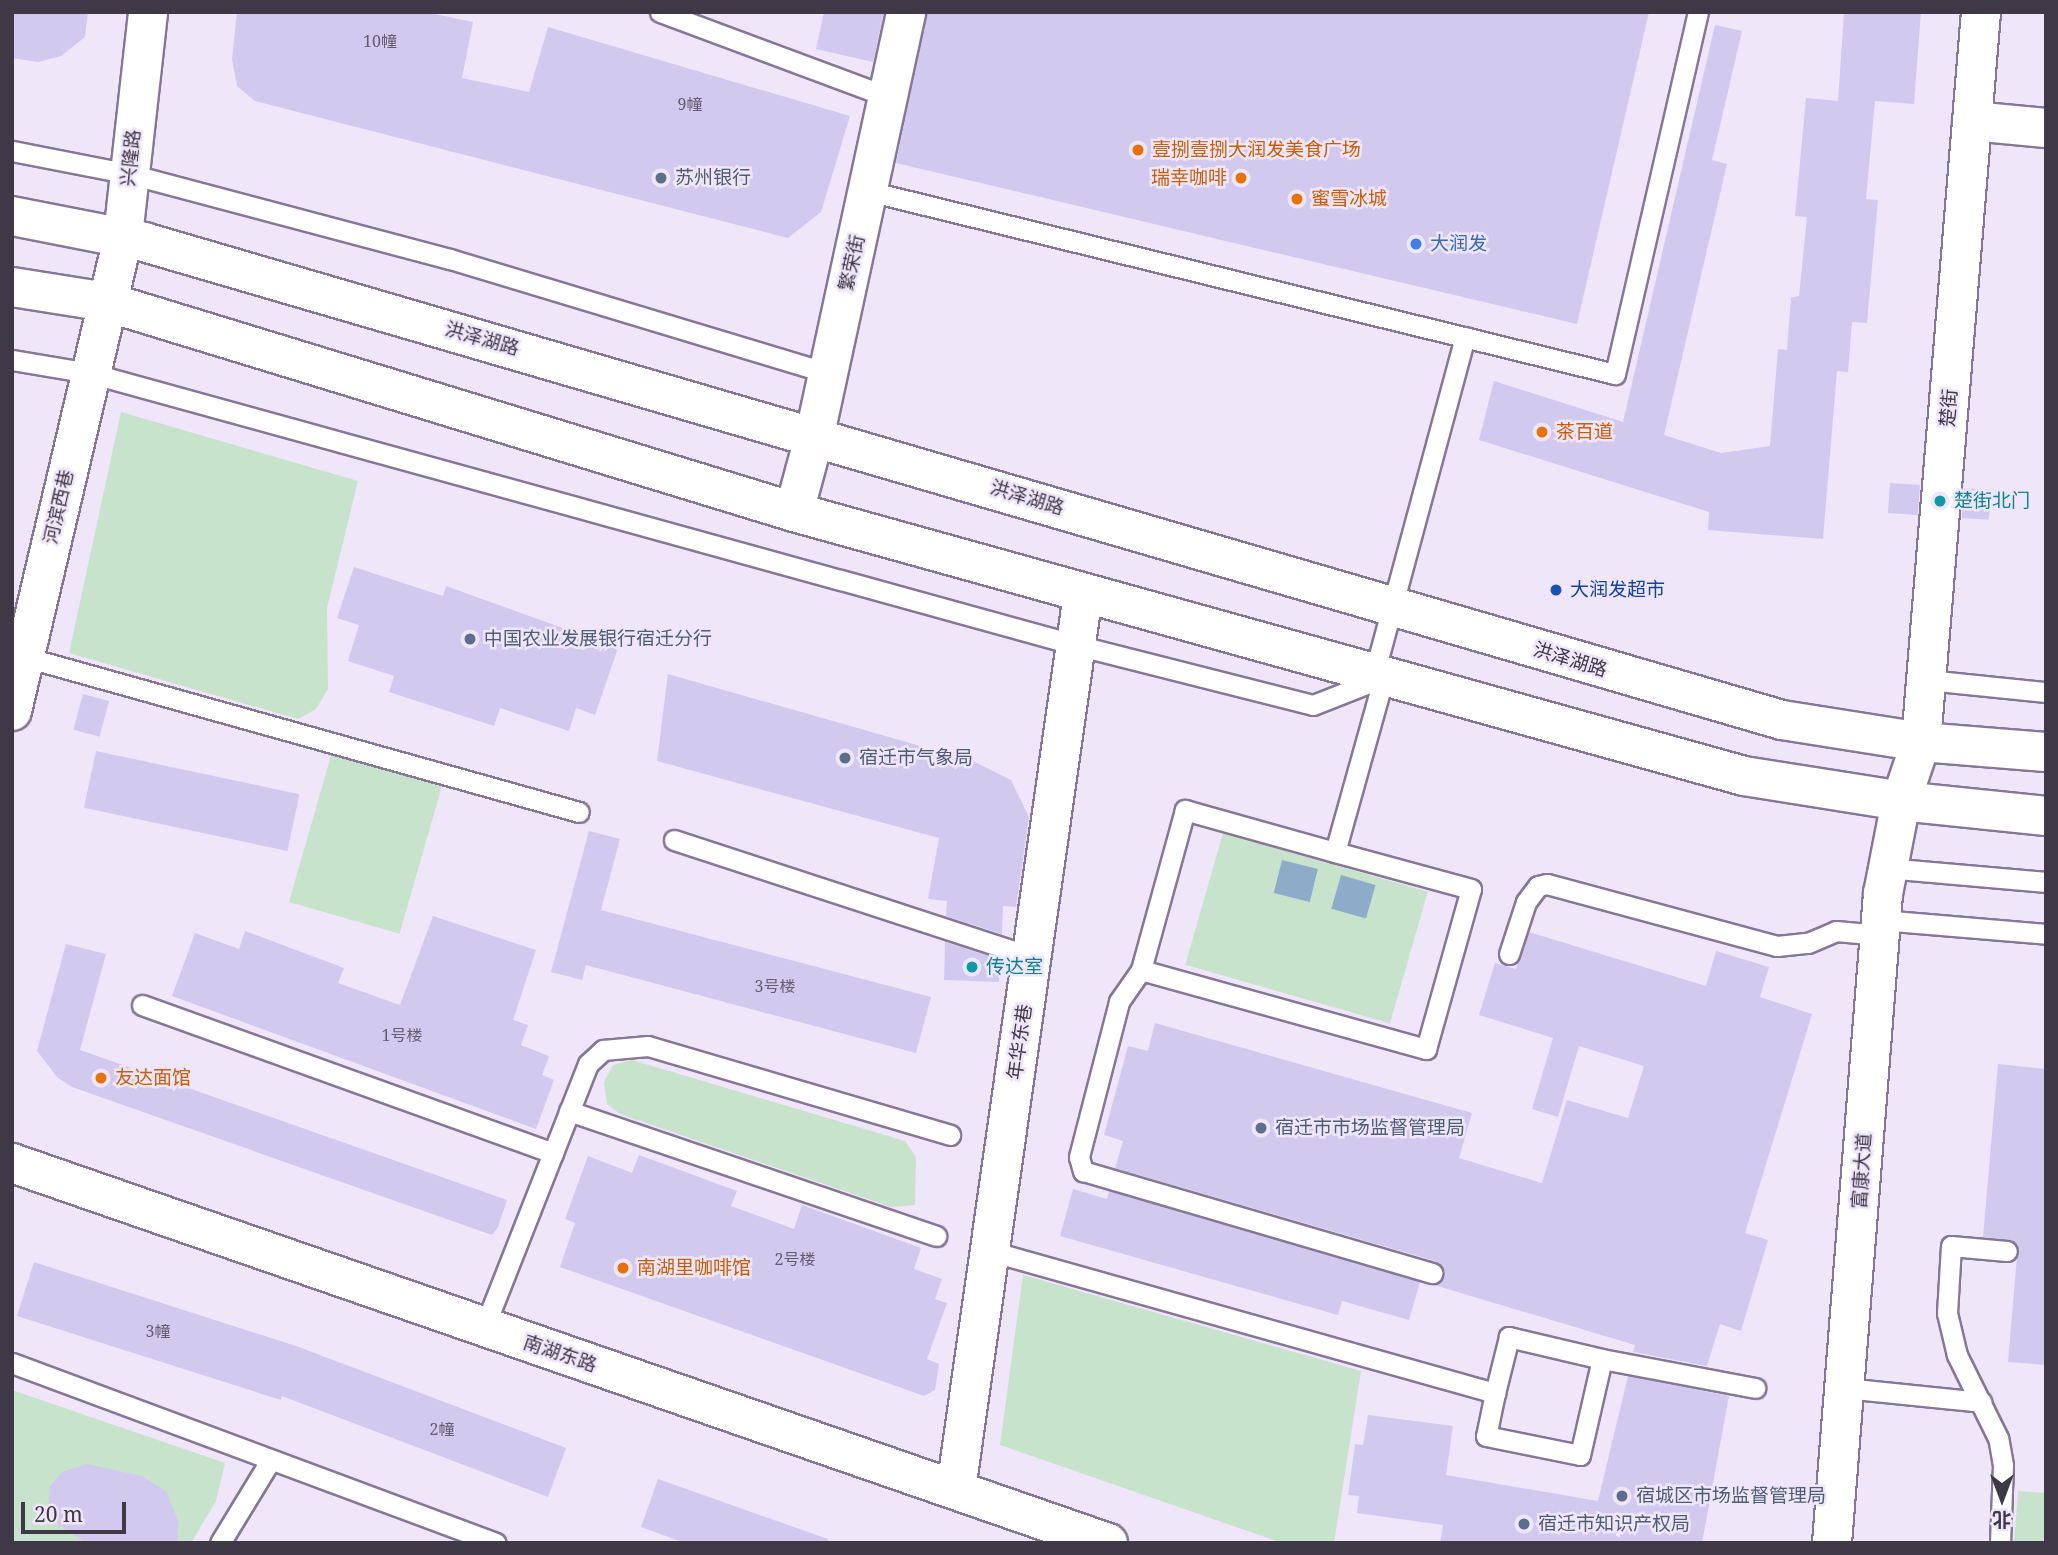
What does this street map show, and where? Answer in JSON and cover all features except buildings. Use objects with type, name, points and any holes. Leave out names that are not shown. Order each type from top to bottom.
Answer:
[{"type":"street","name":"兴隆路","points":[[107,302],[123,236],[148,12]]},
{"type":"street","name":"繁荣街","points":[[793,512],[815,434],[906,12]]},
{"type":"street","name":"楚街","points":[[1901,801],[1921,742],[1981,12]]},
{"type":"street","points":[[1972,121],[2046,128]]},
{"type":"street","name":"洪泽湖路","points":[[12,216],[123,236],[815,434],[1782,720],[1921,742],[2046,752]]},
{"type":"street","points":[[12,287],[107,302],[793,512],[1745,776],[1901,801],[2046,816]]},
{"type":"street","name":"河滨西巷","points":[[12,711],[107,302]]},
{"type":"street","name":"年华东巷","points":[[956,1489],[1083,594]]},
{"type":"street","name":"富康大道","points":[[1832,1543],[1886,868],[1901,801]]},
{"type":"street","name":"南湖东路","points":[[12,1163],[1108,1543]]},
{"type":"lane","points":[[660,12],[888,97]]},
{"type":"lane","points":[[868,191],[1615,374],[1698,12]]},
{"type":"lane","points":[[12,151],[130,174],[450,259],[828,373]]},
{"type":"lane","points":[[1335,852],[1379,676],[1393,607],[1465,337]]},
{"type":"lane","points":[[12,360],[90,373],[1076,645],[1313,705],[1379,676]]},
{"type":"lane","points":[[25,657],[579,812]]},
{"type":"lane","points":[[1927,680],[2046,692]]},
{"type":"lane","points":[[1141,970],[1426,1049],[1471,889],[1185,810],[1141,970],[1119,1002],[1079,1157],[1083,1171],[1432,1273]]},
{"type":"lane","points":[[674,840],[1032,957]]},
{"type":"lane","points":[[1886,868],[2046,882]]},
{"type":"lane","points":[[1509,954],[1531,893],[1547,884],[1777,946],[1808,943],[1836,931],[1881,927],[2046,934]]},
{"type":"lane","points":[[142,1005],[553,1153]]},
{"type":"lane","points":[[484,1328],[588,1064],[603,1050],[629,1044],[648,1046],[950,1135]]},
{"type":"lane","points":[[569,1111],[936,1236]]},
{"type":"lane","points":[[2000,1543],[2003,1465],[1998,1438],[1957,1355],[1948,1324],[1951,1246],[2007,1251]]},
{"type":"lane","points":[[990,1251],[1495,1393]]},
{"type":"lane","points":[[1602,1359],[1580,1455],[1486,1436],[1509,1337],[1602,1359],[1755,1388]]},
{"type":"lane","points":[[12,1363],[496,1543]]},
{"type":"lane","points":[[1844,1388],[1980,1402]]},
{"type":"lane","points":[[220,1543],[270,1461]]},
{"type":"green space","points":[[121,412],[358,481],[327,608],[328,689],[316,709],[298,719],[69,653]]},
{"type":"green space","points":[[332,752],[443,784],[400,934],[289,902]]},
{"type":"green space","points":[[1223,833],[1428,892],[1390,1023],[1185,965]]},
{"type":"green space","points":[[632,1060],[905,1141],[916,1157],[915,1205],[891,1207],[620,1114],[607,1104],[604,1082],[613,1065]]},
{"type":"green space","points":[[1023,1275],[1361,1371],[1334,1543],[1282,1543],[1000,1445]]},
{"type":"green space","points":[[12,1390],[225,1463],[216,1501],[191,1543],[12,1543]]},
{"type":"green space","points":[[2018,1491],[2046,1493],[2046,1543],[2014,1543]]},
{"type":"water","points":[[1282,860],[1318,869],[1310,902],[1274,893]]},
{"type":"water","points":[[1341,875],[1376,885],[1366,919],[1331,909]]},
{"type":"place","name":"壹捌壹捌大润发美食广场","points":[[1138,150]]},
{"type":"place","name":"苏州银行","points":[[661,178]]},
{"type":"place","name":"瑞幸咖啡","points":[[1241,178]]},
{"type":"place","name":"蜜雪冰城","points":[[1297,199]]},
{"type":"place","name":"大润发","points":[[1416,244]]},
{"type":"place","name":"茶百道","points":[[1542,432]]},
{"type":"place","name":"楚街北门","points":[[1940,501]]},
{"type":"place","name":"大润发超市","points":[[1556,590]]},
{"type":"place","name":"中国农业发展银行宿迁分行","points":[[470,639]]},
{"type":"place","name":"宿迁市气象局","points":[[845,758]]},
{"type":"place","name":"传达室","points":[[972,967]]},
{"type":"place","name":"友达面馆","points":[[101,1078]]},
{"type":"place","name":"宿迁市市场监督管理局","points":[[1261,1128]]},
{"type":"place","name":"南湖里咖啡馆","points":[[623,1268]]},
{"type":"place","name":"宿城区市场监督管理局","points":[[1622,1496]]},
{"type":"place","name":"宿迁市知识产权局","points":[[1524,1524]]}]
